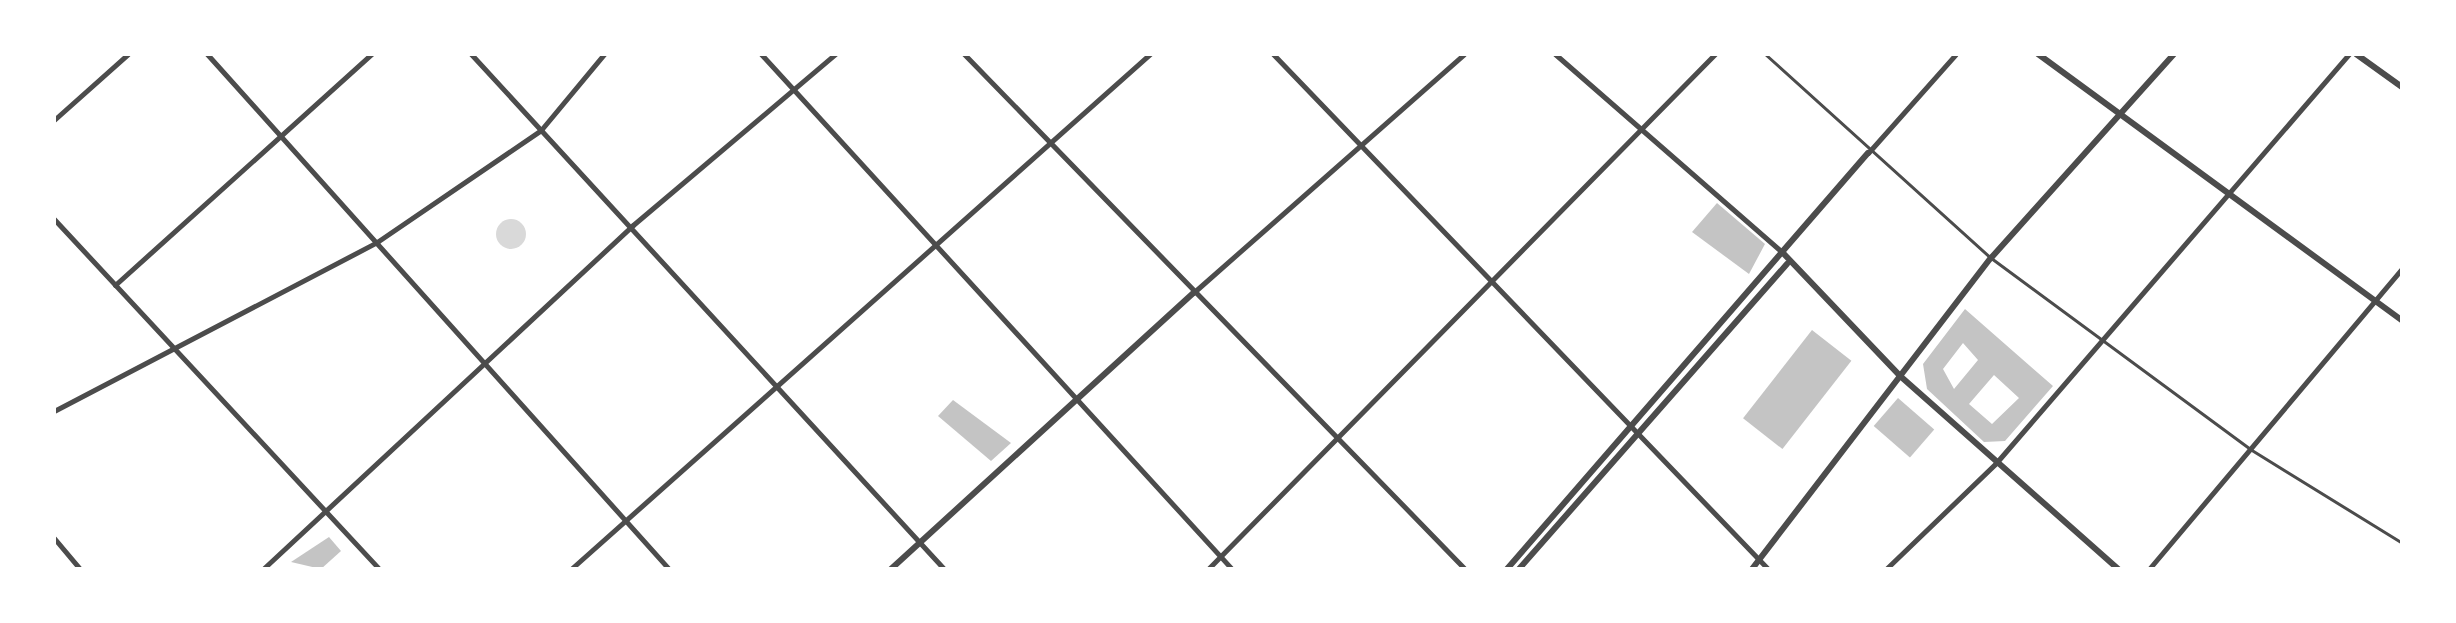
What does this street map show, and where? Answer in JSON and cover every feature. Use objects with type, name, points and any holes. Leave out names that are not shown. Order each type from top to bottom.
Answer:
[{"type":"street","points":[[54,120],[128,54]]},
{"type":"street","points":[[207,54],[669,569]]},
{"type":"street","points":[[115,285],[372,54]]},
{"type":"street","points":[[471,54],[633,225],[944,569]]},
{"type":"street","points":[[54,411],[177,351],[377,242],[541,130],[604,54]]},
{"type":"street","points":[[761,54],[792,91],[1079,396],[1232,569]]},
{"type":"street","points":[[263,569],[633,225],[835,54]]},
{"type":"street","points":[[964,54],[1051,140],[1193,293],[1465,569]]},
{"type":"street","points":[[571,569],[934,240],[1150,54]]},
{"type":"street","points":[[1273,54],[1627,430],[1636,433],[1768,569]]},
{"type":"street","points":[[891,569],[1193,293],[1464,54]]},
{"type":"street","points":[[1555,54],[1645,129],[1783,253],[1787,264],[1899,375],[2118,569]]},
{"type":"street","points":[[1208,569],[1335,438],[1492,285],[1715,54]]},
{"type":"street","points":[[1765,54],[1868,153],[1991,258],[2250,449],[2402,543]]},
{"type":"street","points":[[1507,569],[1956,54]]},
{"type":"street","points":[[2038,54],[2402,320]]},
{"type":"street","points":[[1752,569],[1991,258],[2174,54]]},
{"type":"street","points":[[1886,569],[1996,463],[2349,54]]},
{"type":"street","points":[[2356,54],[2402,87]]},
{"type":"street","points":[[54,219],[379,569]]},
{"type":"street","points":[[1519,569],[1787,264]]},
{"type":"street","points":[[2149,569],[2402,269]]},
{"type":"street","points":[[54,538],[80,569]]},
{"type":"shaded area","points":[[511,219],[522,223],[526,234],[522,245],[511,249],[500,245],[496,234],[500,223]]},
{"type":"building","points":[[1717,203],[1765,244],[1749,274],[1692,232]]},
{"type":"building","points":[[1965,309],[2053,386],[2005,441],[1984,442],[1927,389],[1923,364]],"holes":[[[1963,343],[1978,360],[1954,389],[1943,369]],[[1994,375],[2019,398],[1992,424],[1969,404]]]},
{"type":"building","points":[[1812,330],[1851,361],[1782,449],[1743,418]]},
{"type":"building","points":[[1898,398],[1934,429],[1910,457],[1874,426]]},
{"type":"building","points":[[953,400],[1011,443],[991,461],[938,416]]},
{"type":"building","points":[[329,537],[341,551],[321,569],[291,562]]}]
